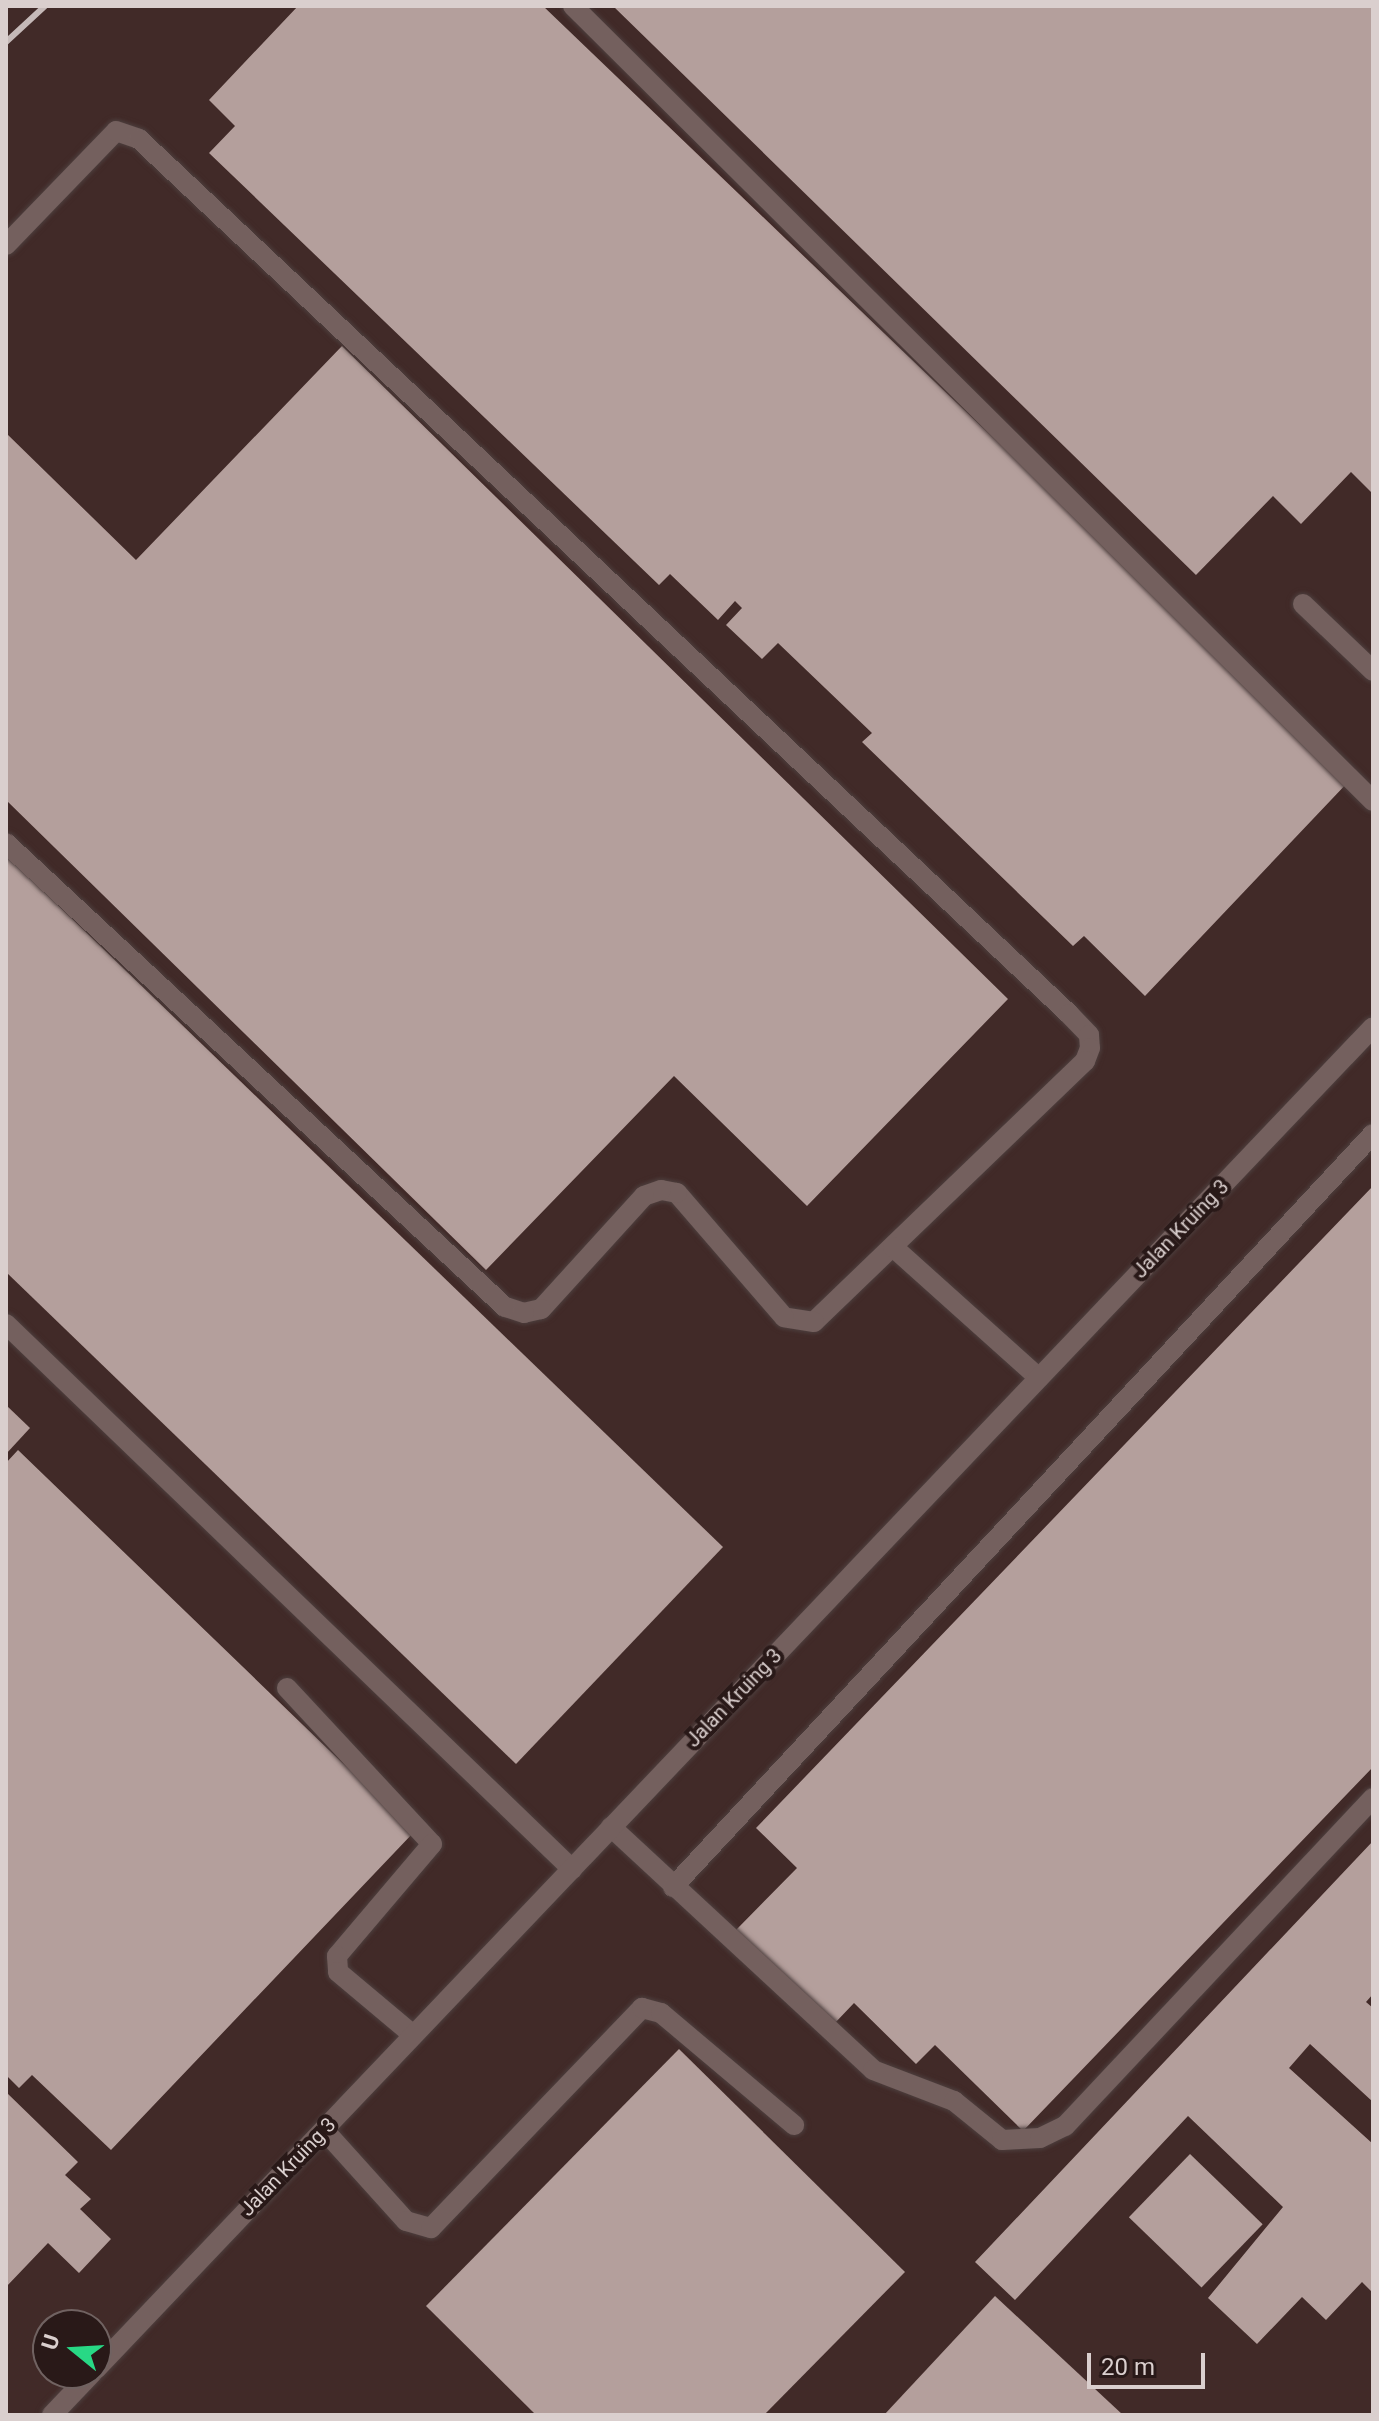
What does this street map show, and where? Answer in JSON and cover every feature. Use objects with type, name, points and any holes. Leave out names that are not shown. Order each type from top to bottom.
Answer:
[{"type":"street","points":[[573,6],[1373,801]]},
{"type":"street","points":[[6,245],[116,131],[139,139],[1089,1035],[1085,1061],[814,1322],[798,1322],[784,1317],[677,1193],[661,1190],[644,1196],[541,1309],[505,1307],[6,843]]},
{"type":"street","points":[[1303,604],[1373,671]]},
{"type":"street","name":"Jalan Kruing 3","points":[[112,2352],[1373,1027]]},
{"type":"street","points":[[673,1887],[1373,1134]]},
{"type":"street","points":[[893,1247],[1039,1378]]},
{"type":"street","points":[[6,1324],[572,1869]]},
{"type":"street","points":[[287,1688],[432,1844],[337,1956],[338,1972],[413,2035]]},
{"type":"street","points":[[611,1827],[873,2070],[954,2101],[1002,2140],[1040,2138],[1065,2126],[1373,1798]]},
{"type":"street","points":[[324,2130],[406,2221],[431,2228],[642,2008],[661,2013],[794,2125]]},
{"type":"street","name":"Jalan Kruing 3","points":[[52,2415],[77,2389]]},
{"type":"shaded area","points":[[6,6],[1373,6],[1373,2415],[6,2415]]},
{"type":"building","points":[[298,6],[543,6],[1350,780],[1145,996],[1084,936],[1073,946],[862,742],[872,733],[778,643],[762,659],[726,625],[742,608],[735,601],[718,620],[670,574],[659,585],[209,153],[235,126],[209,100]]},
{"type":"building","points":[[613,6],[1373,6],[1373,494],[1351,472],[1301,524],[1273,496],[1196,575]]},
{"type":"building","points":[[342,346],[1008,999],[807,1206],[674,1076],[486,1270],[6,800],[6,433],[136,560]]},
{"type":"building","points":[[6,855],[723,1547],[516,1764],[6,1272]]},
{"type":"building","points":[[1373,1186],[1373,1767],[1023,2131],[935,2045],[916,2064],[854,2003],[834,2024],[736,1930],[797,1868],[756,1828]]},
{"type":"building","points":[[6,1405],[30,1428],[6,1454]]},
{"type":"building","points":[[18,1450],[414,1832],[111,2150],[32,2075],[19,2088],[6,2075],[6,1463]]},
{"type":"building","points":[[1373,1841],[1373,1994],[1366,2002],[1373,2008],[1373,2102],[1310,2044],[1289,2068],[1373,2144],[1373,2293],[1362,2282],[1326,2320],[1302,2297],[1257,2344],[1208,2298],[1283,2207],[1188,2116],[1015,2300],[975,2262]]},
{"type":"building","points":[[679,2049],[905,2272],[764,2415],[536,2415],[426,2306]]},
{"type":"building","points":[[6,2092],[78,2162],[65,2175],[91,2199],[80,2209],[111,2239],[79,2273],[48,2243],[6,2287]]},
{"type":"building","points":[[1190,2154],[1263,2224],[1202,2287],[1129,2217]]},
{"type":"building","points":[[995,2296],[1123,2415],[884,2415]]},
{"type":"railway","points":[[6,42],[45,6]]}]
